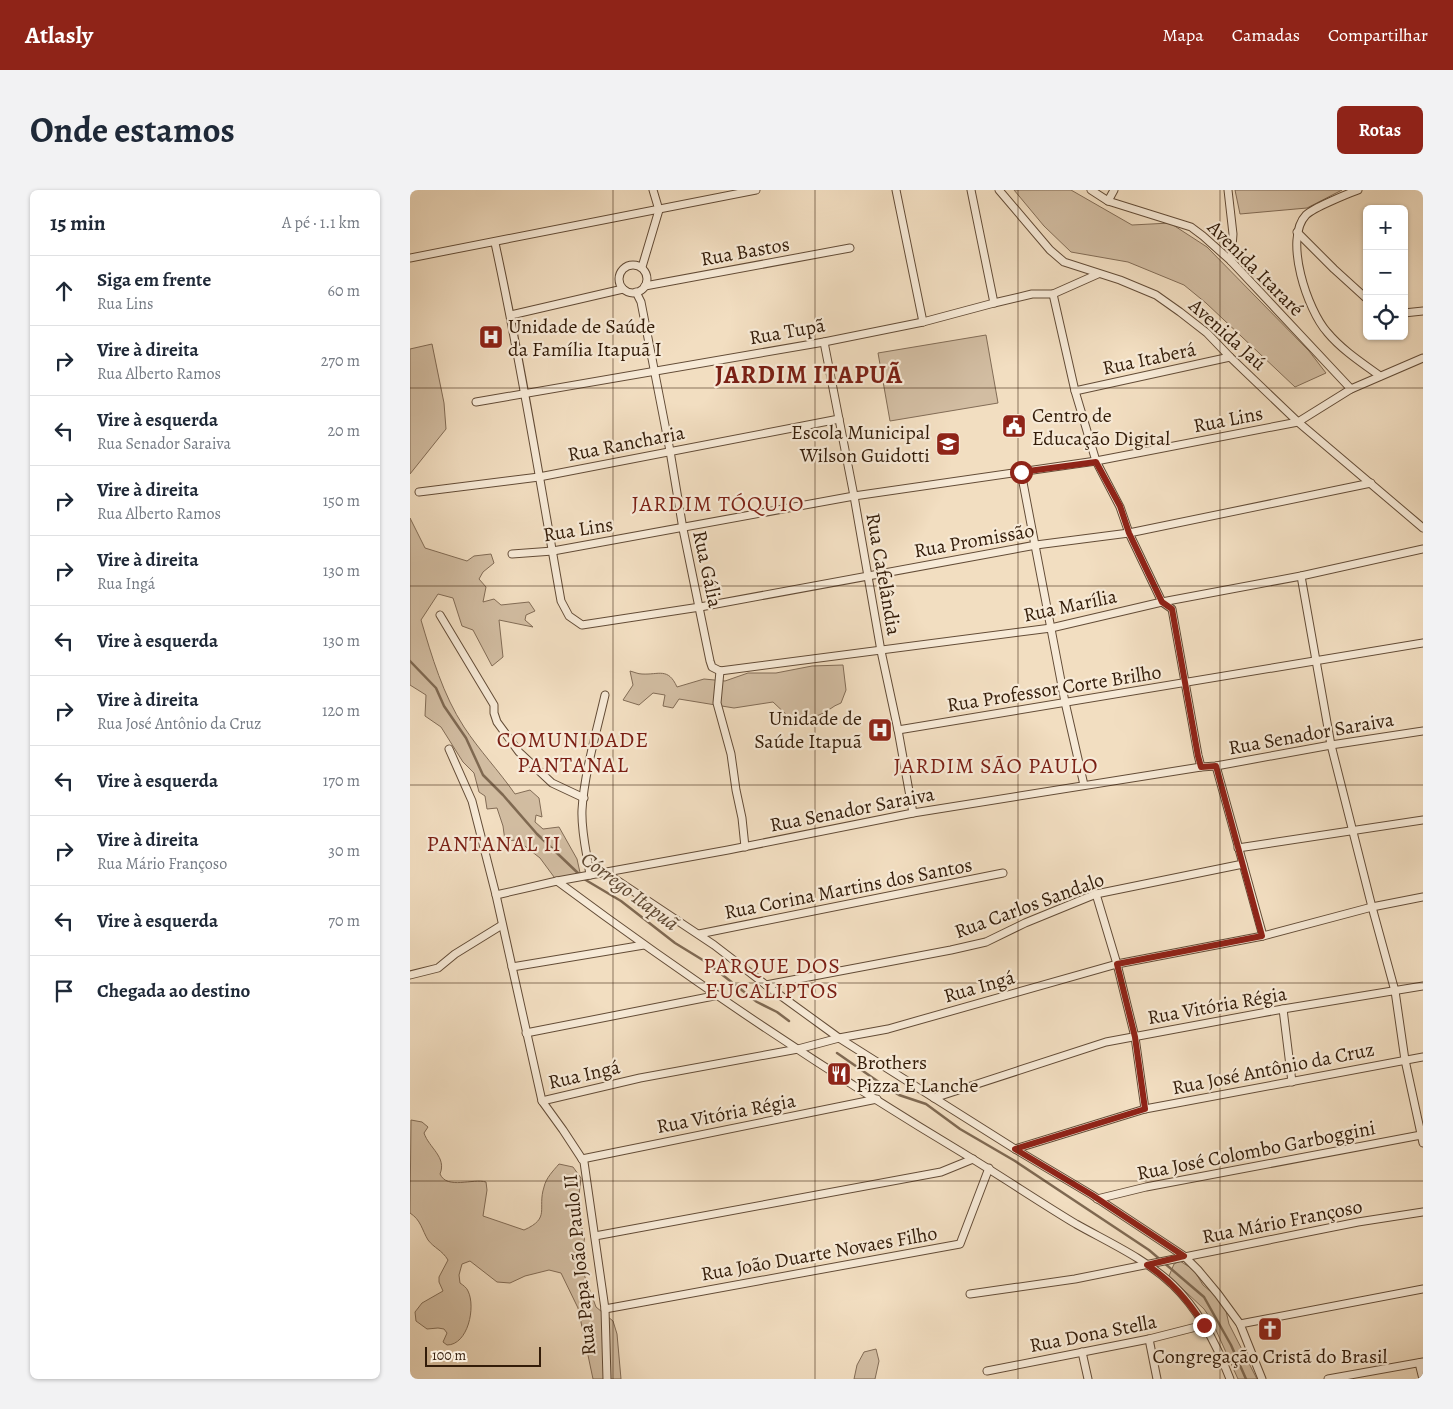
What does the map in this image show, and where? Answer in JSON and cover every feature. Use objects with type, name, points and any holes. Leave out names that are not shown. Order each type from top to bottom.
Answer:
[{"type":"street","points":[[642,267],[630,264],[622,269],[619,277],[623,289],[631,293],[645,286],[647,278],[642,267],[659,210],[653,190]]},
{"type":"street","points":[[410,258],[495,243],[756,190]]},
{"type":"street","points":[[896,190],[923,322]]},
{"type":"street","points":[[971,190],[994,303]]},
{"type":"street","name":"Avenida Jaú","points":[[998,190],[1057,257],[1064,262],[1120,280],[1156,296],[1207,333],[1298,422],[1423,528]]},
{"type":"street","name":"Avenida Itararé","points":[[1091,190],[1108,200],[1191,227],[1204,236],[1231,261],[1350,389]]},
{"type":"street","points":[[1108,200],[1114,190]]},
{"type":"street","points":[[1228,190],[1234,234],[1231,261]]},
{"type":"street","points":[[1358,190],[1306,215],[1299,225],[1296,248],[1302,281],[1315,316],[1327,332],[1350,354],[1380,376]]},
{"type":"street","points":[[1297,232],[1364,295]]},
{"type":"street","points":[[495,243],[526,394],[552,551]]},
{"type":"street","name":"Rua Bastos","points":[[645,286],[850,248]]},
{"type":"street","name":"Rua Tupã","points":[[476,402],[824,342],[923,322],[1032,294],[1053,294],[1098,274]]},
{"type":"street","points":[[511,315],[623,289]]},
{"type":"street","name":"Rua Gália","points":[[636,292],[641,302],[655,371],[683,528],[712,667],[720,670]]},
{"type":"street","points":[[1053,294],[1075,391],[1096,462],[1120,506],[1129,533],[1162,602],[1172,609],[1201,767]]},
{"type":"street","points":[[1408,313],[1423,311]]},
{"type":"street","name":"Rua Cafelândia","points":[[824,342],[913,813]]},
{"type":"street","name":"Rua Itaberá","points":[[1075,391],[1230,357]]},
{"type":"street","points":[[1298,422],[1350,389],[1423,358]]},
{"type":"street","name":"Rua Rancharia","points":[[419,492],[539,477],[838,419]]},
{"type":"street","name":"Rua Lins","points":[[512,554],[552,551],[854,496],[1096,462],[1298,422]]},
{"type":"street","points":[[1021,472],[1065,702],[1084,785]]},
{"type":"street","name":"Rua Promissão","points":[[552,551],[564,608],[569,616],[582,625],[700,607],[1036,545],[1129,533],[1371,483]]},
{"type":"street","name":"Rua Marília","points":[[720,670],[1051,628],[1162,602],[1301,576],[1423,549]]},
{"type":"street","points":[[1301,576],[1331,745],[1395,991],[1405,1060],[1423,1143]]},
{"type":"street","points":[[440,614],[494,705],[494,713],[498,722],[519,752],[552,783],[584,798]]},
{"type":"street","name":"Rua Professor Corte Brilho","points":[[898,730],[1423,643]]},
{"type":"street","points":[[720,670],[717,703],[731,754],[745,847]]},
{"type":"street","points":[[590,875],[582,810],[592,750],[605,695]]},
{"type":"street","name":"Rua Senador Saraiva","points":[[496,895],[557,881],[745,847],[913,813],[1216,766],[1331,745],[1423,731]]},
{"type":"street","name":"Rua Papa João Paulo II","points":[[449,749],[472,801],[496,895],[542,1101],[584,1162],[605,1309],[607,1379]]},
{"type":"street","points":[[1216,766],[1262,936]]},
{"type":"street","points":[[1238,848],[1423,820]]},
{"type":"street","name":"Rua Carlos Sandalo","points":[[766,985],[986,942],[1025,923],[1096,894],[1243,864]]},
{"type":"street","points":[[606,873],[699,934],[839,1038],[1015,1149],[1098,1198],[1184,1256],[1218,1294],[1240,1324],[1262,1379]]},
{"type":"street","name":"Rua Corina Martins dos Santos","points":[[699,934],[1003,873]]},
{"type":"street","points":[[557,881],[644,945],[798,1049],[989,1168],[1044,1205],[1147,1265],[1173,1285],[1186,1299],[1217,1346],[1230,1379]]},
{"type":"street","points":[[1096,894],[1117,964],[1135,1037],[1145,1109]]},
{"type":"street","name":"Rua Ingá","points":[[542,1101],[640,1078],[798,1049],[839,1038],[888,1029],[1117,964],[1262,936],[1372,907],[1423,897]]},
{"type":"street","points":[[410,976],[438,968],[455,954],[502,925]]},
{"type":"street","points":[[512,967],[644,945]]},
{"type":"street","name":"Rua Vitória Régia","points":[[934,1098],[1106,1042],[1423,986]]},
{"type":"street","points":[[526,1032],[719,995]]},
{"type":"street","points":[[1283,1010],[1292,1082]]},
{"type":"street","name":"Rua José Antônio da Cruz","points":[[1015,1149],[1145,1109],[1423,1057]]},
{"type":"street","name":"Rua Vitória Régia","points":[[582,1159],[877,1099]]},
{"type":"street","name":"Rua José Colombo Garboggini","points":[[1098,1198],[1421,1135]]},
{"type":"street","points":[[595,1236],[941,1172],[973,1159]]},
{"type":"street","name":"Rua João Duarte Novaes Filho","points":[[605,1309],[960,1244],[989,1168]]},
{"type":"street","name":"Rua Mário Françoso","points":[[970,1294],[1075,1279],[1348,1224],[1423,1212]]},
{"type":"street","points":[[1240,1324],[1423,1289]]},
{"type":"street","name":"Rua Dona Stella","points":[[988,1371],[1150,1339],[1204,1325]]},
{"type":"street","points":[[1150,1339],[1157,1379]]},
{"type":"street","points":[[1217,1346],[1224,1379]]},
{"type":"street","points":[[1082,1352],[1088,1379]]},
{"type":"street","points":[[1328,1379],[1361,1376],[1421,1362],[1423,1379]]},
{"type":"shaded area","points":[[1014,190],[1071,190],[1132,225],[1170,223],[1207,247],[1309,351],[1326,373],[1295,387],[1206,303],[1184,285],[1128,262],[1071,252],[1044,226]]},
{"type":"shaded area","points":[[1235,190],[1342,190],[1307,208],[1240,214]]},
{"type":"shaded area","points":[[986,335],[998,403],[890,421],[878,353]]},
{"type":"shaded area","points":[[432,344],[444,403],[446,429],[410,474],[410,349]]},
{"type":"shaded area","points":[[410,518],[425,548],[467,561],[474,556],[491,554],[494,563],[483,572],[479,579],[486,587],[483,602],[494,599],[501,605],[529,602],[535,611],[526,615],[525,620],[533,627],[499,620],[503,657],[492,666],[473,630],[462,626],[453,598],[438,594],[421,620],[444,689],[464,727],[515,794],[530,790],[539,798],[542,817],[536,815],[535,822],[543,829],[559,827],[577,859],[581,877],[557,881],[540,858],[517,840],[505,841],[503,826],[497,808],[487,809],[485,796],[479,792],[474,773],[463,762],[441,727],[425,716],[426,695],[410,685]]},
{"type":"shaded area","points":[[843,665],[846,690],[841,703],[816,716],[790,718],[773,702],[734,708],[679,699],[673,708],[663,706],[665,695],[653,693],[639,705],[623,700],[633,685],[630,671],[640,674],[666,674],[674,681],[677,687],[704,679],[725,681],[748,673],[776,673],[812,666]]},
{"type":"shaded area","points":[[411,1120],[422,1122],[428,1127],[424,1133],[439,1158],[442,1168],[440,1174],[443,1179],[454,1183],[486,1182],[487,1190],[483,1216],[524,1230],[532,1226],[540,1217],[544,1187],[552,1172],[559,1164],[573,1167],[581,1178],[576,1220],[583,1230],[584,1238],[578,1258],[596,1307],[613,1321],[617,1334],[621,1379],[593,1379],[578,1308],[561,1273],[549,1270],[525,1276],[510,1283],[497,1282],[470,1261],[462,1264],[459,1275],[460,1283],[468,1291],[471,1306],[468,1324],[460,1339],[447,1345],[443,1342],[447,1333],[444,1329],[427,1329],[416,1321],[415,1312],[422,1303],[443,1291],[439,1277],[448,1260],[428,1240],[419,1222],[410,1213]]},
{"type":"shaded area","points":[[1180,1261],[1194,1270],[1203,1285],[1217,1297],[1226,1311],[1229,1324],[1257,1379],[1238,1379],[1211,1319],[1204,1309],[1169,1276],[1174,1264]]},
{"type":"shaded area","points":[[876,1349],[879,1361],[875,1379],[854,1379],[857,1365],[864,1352]]},
{"type":"waterway","name":"Córrego Itapuã","points":[[410,661],[436,688],[444,706],[466,738],[483,775],[537,834],[580,875]]},
{"type":"waterway","name":"Córrego Itapuã","points":[[584,879],[621,901],[675,943],[706,962],[757,1002],[777,1012],[789,1021]]},
{"type":"waterway","points":[[837,1053],[899,1095],[926,1104],[960,1129],[1015,1161],[1149,1250],[1204,1297],[1231,1345],[1246,1379]]},
{"type":"place","name":"Unidade de Saúde da Família Itapuã I","points":[[491,337]]},
{"type":"place","name":"Centro de Educação Digital","points":[[1014,426]]},
{"type":"place","name":"Escola Municipal Wilson Guidotti","points":[[948,444]]},
{"type":"place","name":"Unidade de Saúde Itapuã","points":[[880,730]]},
{"type":"place","name":"Brothers Pizza E Lanche","points":[[839,1074]]},
{"type":"place","name":"Congregação Cristã do Brasil","points":[[1270,1329]]},
{"type":"district","name":"JARDIM ITAPUÃ","points":[[809,374]]},
{"type":"district","name":"JARDIM TÓQUIO","points":[[718,503]]},
{"type":"district","name":"COMUNIDADE PANTANAL","points":[[573,752]]},
{"type":"district","name":"JARDIM SÃO PAULO","points":[[996,765]]},
{"type":"district","name":"PANTANAL II","points":[[494,843]]},
{"type":"district","name":"PARQUE DOS EUCALIPTOS","points":[[772,978]]},
{"type":"route","points":[[1021,472],[1096,462],[1120,506],[1129,533],[1162,602],[1172,609],[1201,767],[1216,766],[1262,936],[1117,964],[1135,1037],[1145,1109],[1015,1149],[1092,1195],[1184,1256],[1147,1265],[1173,1285],[1186,1299],[1204,1325]]}]
